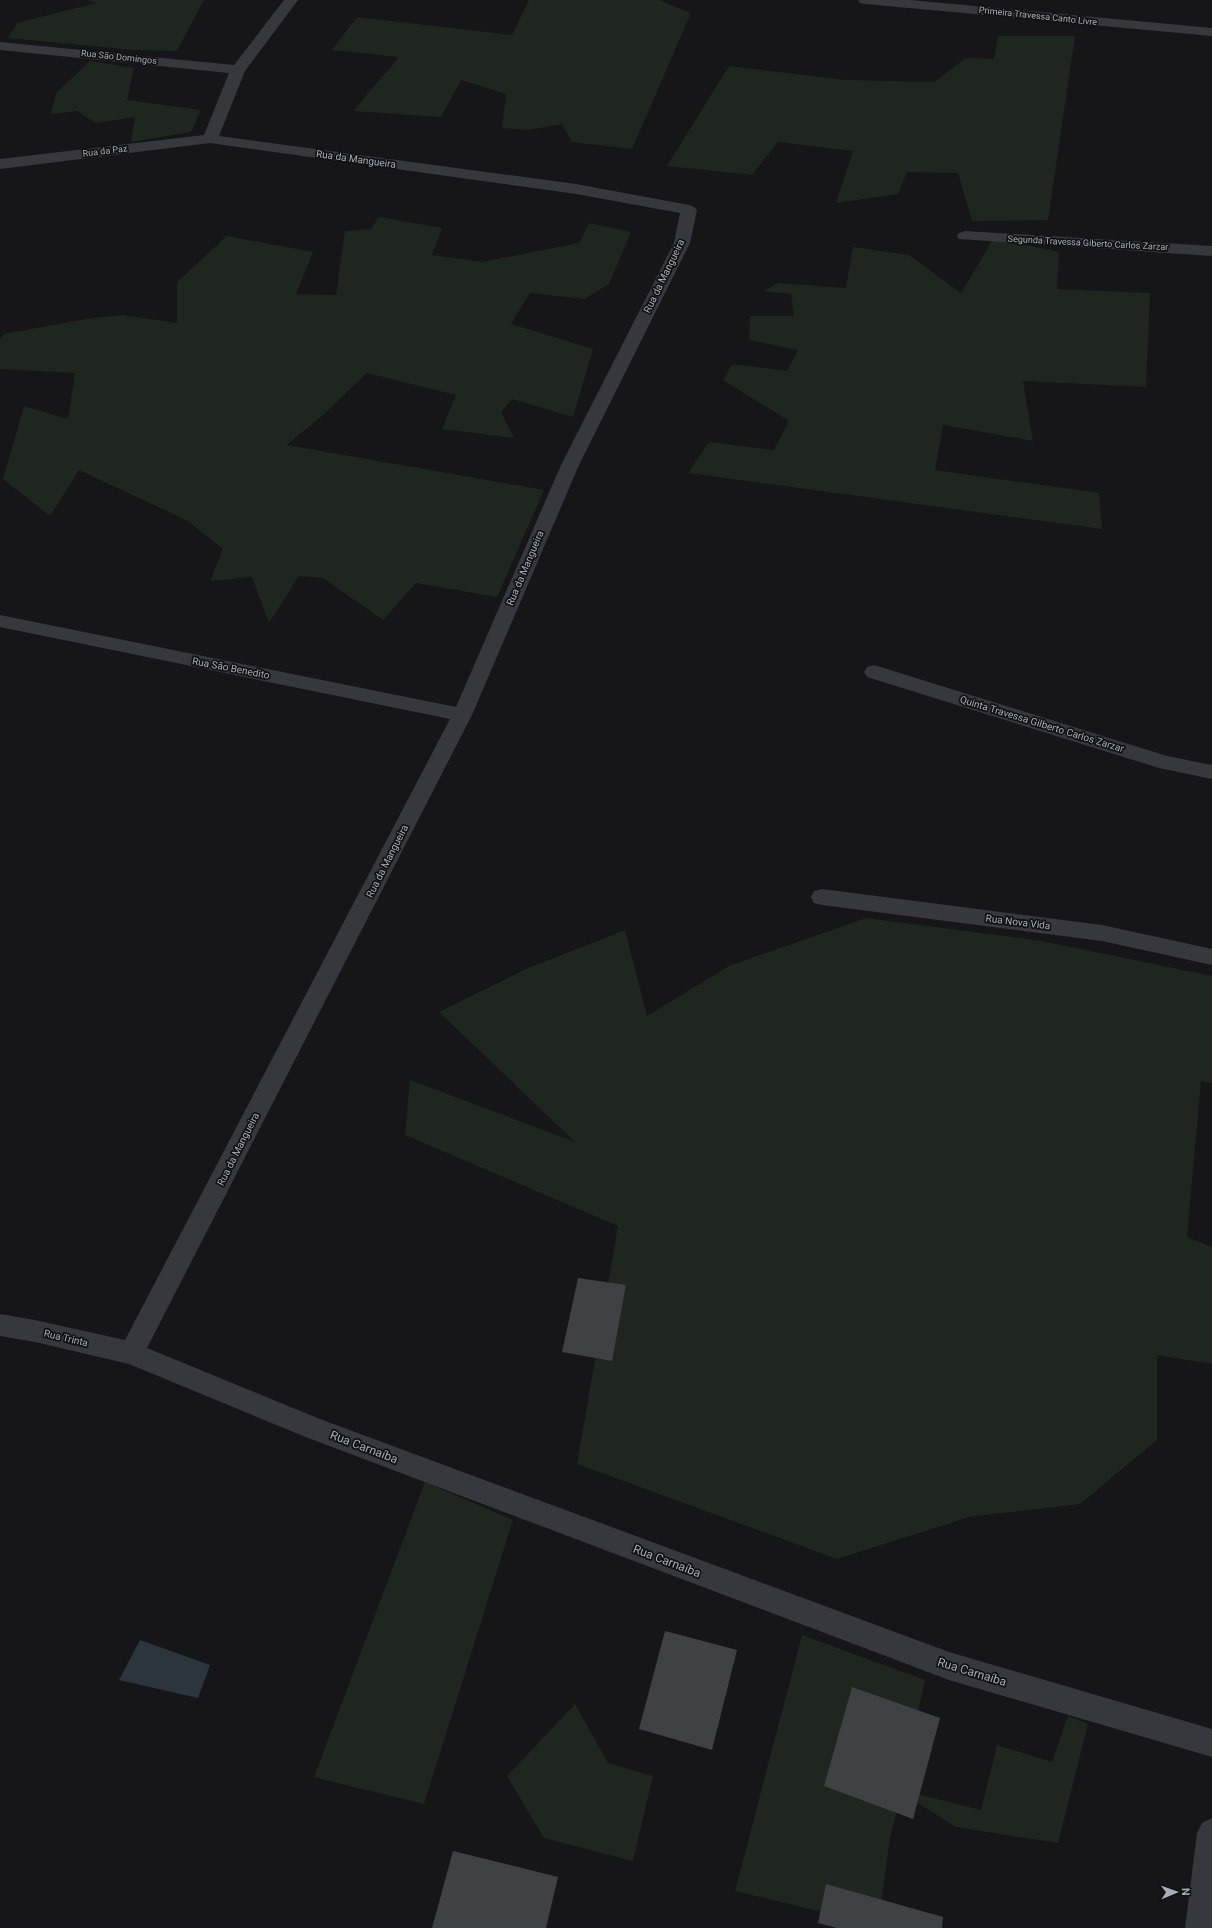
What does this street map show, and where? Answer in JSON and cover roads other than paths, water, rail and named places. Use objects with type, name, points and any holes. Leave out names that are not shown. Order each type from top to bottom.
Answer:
[{"type":"street","points":[[210,139],[238,70],[291,0]]},
{"type":"street","name":"Primeira Travessa Canto Livre","points":[[864,0],[1212,32]]},
{"type":"street","name":"Rua São Domingos","points":[[0,46],[83,53],[238,70]]},
{"type":"street","name":"Rua da Paz","points":[[0,164],[210,139]]},
{"type":"street","name":"Rua da Mangueira","points":[[131,1353],[462,715],[570,464],[682,243],[689,210],[650,205],[624,197],[583,190],[210,139]]},
{"type":"street","name":"Segunda Travessa Giberto Carlos Zarzar","points":[[965,236],[1212,251]]},
{"type":"street","name":"Rua São Benedito","points":[[0,621],[462,715]]},
{"type":"street","name":"Quinta Travessa Gilberto Carlos Zarzar","points":[[874,672],[1166,763],[1212,772]]},
{"type":"street","name":"Rua Nova Vida","points":[[822,897],[1102,933],[1212,957]]},
{"type":"street","name":"Rua Trinta","points":[[0,1325],[35,1331],[131,1353]]},
{"type":"street","name":"Rua Carnaíba","points":[[131,1353],[312,1428],[949,1666],[1212,1743]]},
{"type":"street","points":[[1200,1928],[1212,1833]]}]
